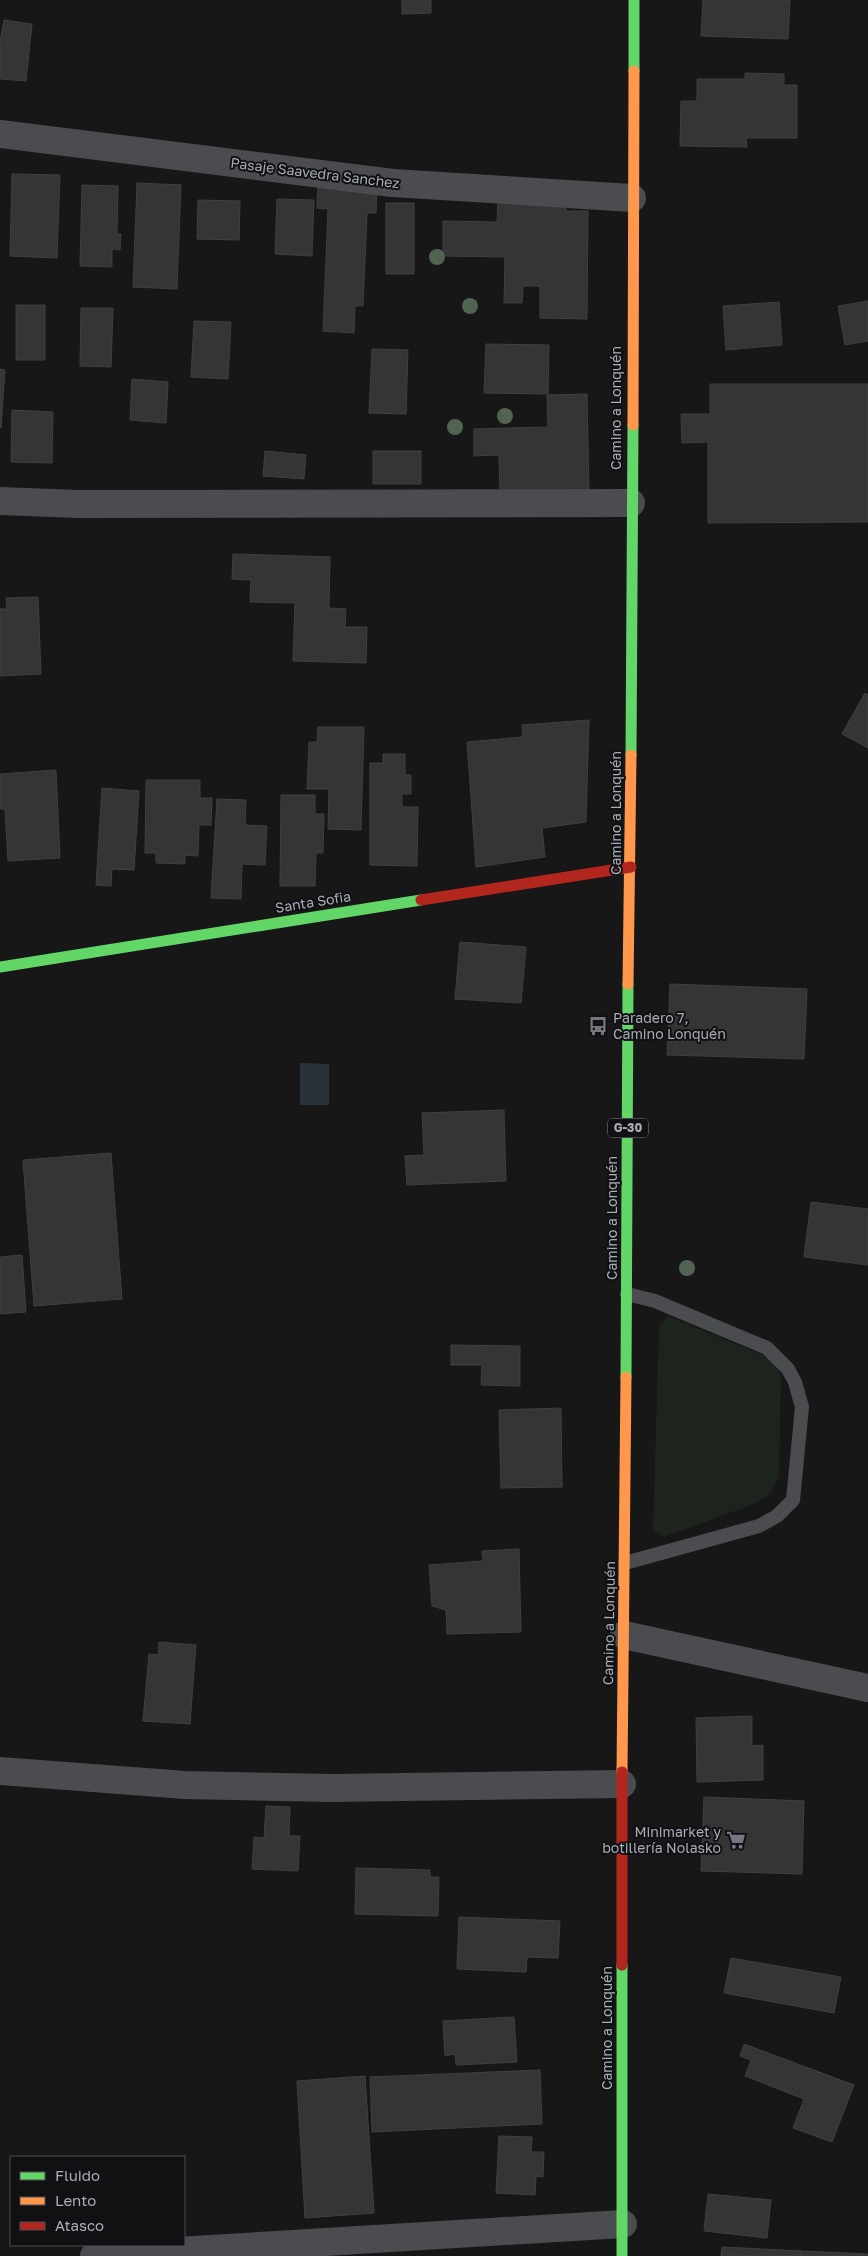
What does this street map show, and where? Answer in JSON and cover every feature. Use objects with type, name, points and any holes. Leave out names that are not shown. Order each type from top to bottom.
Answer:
[{"type":"main road","name":"Camino a Lonquén","points":[[622,2256],[622,1784],[628,984],[631,867],[634,0]]},
{"type":"main road","name":"Santa Sofia","points":[[0,967],[631,867]]},
{"type":"street","name":"Pasaje Saavedra Sanchez","points":[[0,134],[392,183],[632,198]]},
{"type":"street","points":[[0,501],[79,504],[631,503]]},
{"type":"street","points":[[624,1635],[868,1688]]},
{"type":"street","points":[[0,1771],[195,1785],[334,1788],[622,1784]]},
{"type":"street","points":[[94,2256],[623,2224]]},
{"type":"lane","points":[[625,1563],[760,1526],[786,1509],[793,1500],[802,1407],[800,1394],[788,1369],[767,1348],[655,1301],[627,1294]]},
{"type":"shaded area","points":[[300,1063],[329,1064],[329,1105],[300,1105]]},
{"type":"shaded area","points":[[668,1316],[770,1358],[781,1374],[779,1475],[773,1489],[767,1496],[754,1504],[664,1537],[653,1529],[659,1327]]},
{"type":"building","points":[[402,0],[431,0],[431,13],[402,14]]},
{"type":"building","points":[[703,0],[790,0],[788,39],[701,36]]},
{"type":"building","points":[[4,20],[32,24],[26,81],[0,79],[0,42]]},
{"type":"building","points":[[745,73],[784,74],[784,85],[797,85],[797,138],[746,138],[747,147],[680,146],[681,101],[697,101],[697,79],[745,79]]},
{"type":"building","points":[[12,174],[60,175],[57,258],[10,256]]},
{"type":"building","points":[[137,183],[181,185],[177,289],[133,287]]},
{"type":"building","points":[[318,184],[377,186],[376,213],[367,213],[363,306],[355,306],[354,333],[323,331],[328,209],[317,208]]},
{"type":"building","points":[[82,185],[118,186],[117,234],[121,234],[120,250],[112,249],[112,267],[80,266]]},
{"type":"building","points":[[277,199],[314,200],[312,256],[275,254]]},
{"type":"building","points":[[198,200],[240,201],[239,240],[197,239]]},
{"type":"building","points":[[498,200],[567,201],[566,211],[588,211],[587,319],[540,318],[540,286],[523,286],[522,303],[504,303],[505,257],[443,256],[443,221],[497,222]]},
{"type":"building","points":[[386,203],[414,203],[414,274],[386,274]]},
{"type":"building","points":[[868,301],[868,341],[845,345],[838,306]]},
{"type":"building","points":[[779,302],[782,345],[726,350],[723,306]]},
{"type":"building","points":[[16,305],[45,305],[45,360],[16,360]]},
{"type":"building","points":[[81,308],[113,308],[111,367],[80,366]]},
{"type":"building","points":[[194,321],[231,322],[228,379],[191,377]]},
{"type":"building","points":[[486,344],[549,345],[548,394],[484,393]]},
{"type":"building","points":[[372,349],[408,350],[406,414],[369,413]]},
{"type":"building","points":[[0,369],[5,370],[1,428],[0,428]]},
{"type":"building","points":[[132,379],[168,382],[166,423],[130,420]]},
{"type":"building","points":[[710,384],[868,384],[868,522],[708,523],[708,442],[682,443],[681,414],[710,414]]},
{"type":"building","points":[[587,394],[589,492],[500,494],[499,455],[474,456],[474,429],[548,427],[547,395]]},
{"type":"building","points":[[12,410],[53,412],[52,463],[11,462]]},
{"type":"building","points":[[265,451],[306,455],[304,479],[263,476]]},
{"type":"building","points":[[373,451],[421,451],[421,484],[373,484]]},
{"type":"building","points":[[233,554],[330,557],[329,608],[346,609],[345,627],[367,627],[366,663],[293,661],[295,603],[250,602],[251,580],[232,579]]},
{"type":"building","points":[[38,597],[41,674],[0,676],[0,609],[7,609],[6,598]]},
{"type":"building","points":[[865,693],[868,695],[868,748],[842,734]]},
{"type":"building","points":[[589,720],[586,822],[542,828],[545,857],[476,867],[467,742],[523,737],[522,725]]},
{"type":"building","points":[[318,727],[364,727],[361,830],[328,829],[329,789],[307,789],[309,742],[317,742]]},
{"type":"building","points":[[383,754],[405,754],[405,775],[411,775],[411,794],[402,794],[402,807],[418,807],[417,866],[370,865],[370,763],[383,763]]},
{"type":"building","points":[[56,770],[60,858],[8,861],[5,809],[0,809],[0,774]]},
{"type":"building","points":[[146,780],[200,780],[200,798],[212,798],[211,825],[199,825],[198,856],[185,855],[185,864],[156,863],[156,853],[145,853]]},
{"type":"building","points":[[102,788],[139,791],[134,870],[112,869],[111,886],[96,885]]},
{"type":"building","points":[[281,795],[315,795],[315,814],[324,814],[323,853],[316,853],[315,886],[280,886]]},
{"type":"building","points":[[217,799],[246,800],[245,825],[267,826],[265,865],[242,864],[241,899],[211,898]]},
{"type":"building","points":[[460,942],[526,947],[521,1003],[455,999]]},
{"type":"building","points":[[670,984],[807,989],[804,1059],[667,1055]]},
{"type":"building","points":[[504,1110],[506,1181],[407,1185],[405,1156],[424,1155],[422,1113]]},
{"type":"building","points":[[111,1153],[122,1299],[34,1306],[23,1160]]},
{"type":"building","points":[[811,1202],[868,1209],[868,1265],[804,1257]]},
{"type":"building","points":[[22,1255],[26,1312],[0,1314],[0,1257]]},
{"type":"building","points":[[451,1345],[520,1346],[520,1386],[481,1385],[482,1365],[451,1365]]},
{"type":"building","points":[[561,1408],[562,1487],[501,1488],[499,1410]]},
{"type":"building","points":[[519,1549],[521,1632],[447,1634],[446,1610],[432,1606],[429,1565],[483,1561],[482,1551]]},
{"type":"building","points":[[159,1642],[196,1645],[190,1724],[143,1721],[149,1654],[158,1655]]},
{"type":"building","points":[[752,1716],[752,1746],[763,1745],[763,1780],[697,1782],[696,1718]]},
{"type":"building","points":[[704,1797],[804,1801],[802,1874],[701,1871]]},
{"type":"building","points":[[266,1806],[290,1807],[289,1836],[300,1836],[298,1871],[252,1869],[254,1837],[264,1838]]},
{"type":"building","points":[[356,1868],[430,1870],[430,1877],[439,1877],[438,1916],[355,1914]]},
{"type":"building","points":[[459,1917],[560,1921],[558,1958],[527,1957],[526,1972],[457,1969]]},
{"type":"building","points":[[731,1958],[841,1977],[834,2013],[724,1993]]},
{"type":"building","points":[[514,2017],[517,2062],[456,2065],[455,2054],[445,2056],[443,2021]]},
{"type":"building","points":[[744,2044],[854,2085],[832,2142],[793,2128],[804,2099],[745,2076],[751,2060],[740,2056]]},
{"type":"building","points":[[540,2070],[542,2124],[372,2132],[370,2077]]},
{"type":"building","points":[[365,2076],[374,2213],[305,2218],[297,2081]]},
{"type":"building","points":[[499,2136],[532,2137],[531,2152],[544,2152],[543,2177],[536,2176],[535,2195],[496,2193]]},
{"type":"building","points":[[708,2194],[771,2200],[767,2238],[704,2231]]},
{"type":"building","points":[[722,2247],[801,2251],[801,2256],[721,2256]]},
{"type":"building","points":[[801,2251],[868,2254],[868,2256],[801,2256]]},
{"type":"traffic: fast","points":[[634,0],[634,71]]},
{"type":"traffic: fast","points":[[631,755],[633,425]]},
{"type":"traffic: fast","points":[[0,967],[421,900]]},
{"type":"traffic: fast","points":[[626,1377],[628,984]]},
{"type":"traffic: fast","points":[[622,1965],[622,2256]]},
{"type":"traffic: slow","points":[[633,425],[634,71]]},
{"type":"traffic: slow","points":[[628,984],[631,755]]},
{"type":"traffic: slow","points":[[622,1772],[626,1377]]},
{"type":"traffic: jam","points":[[421,900],[631,867]]},
{"type":"traffic: jam","points":[[622,1772],[622,1965]]},
{"type":"place","name":"Paradero 7, Camino Lonquén","points":[[598,1026]]},
{"type":"place","name":"Minimarket y botillería Nolasko","points":[[736,1840]]}]
